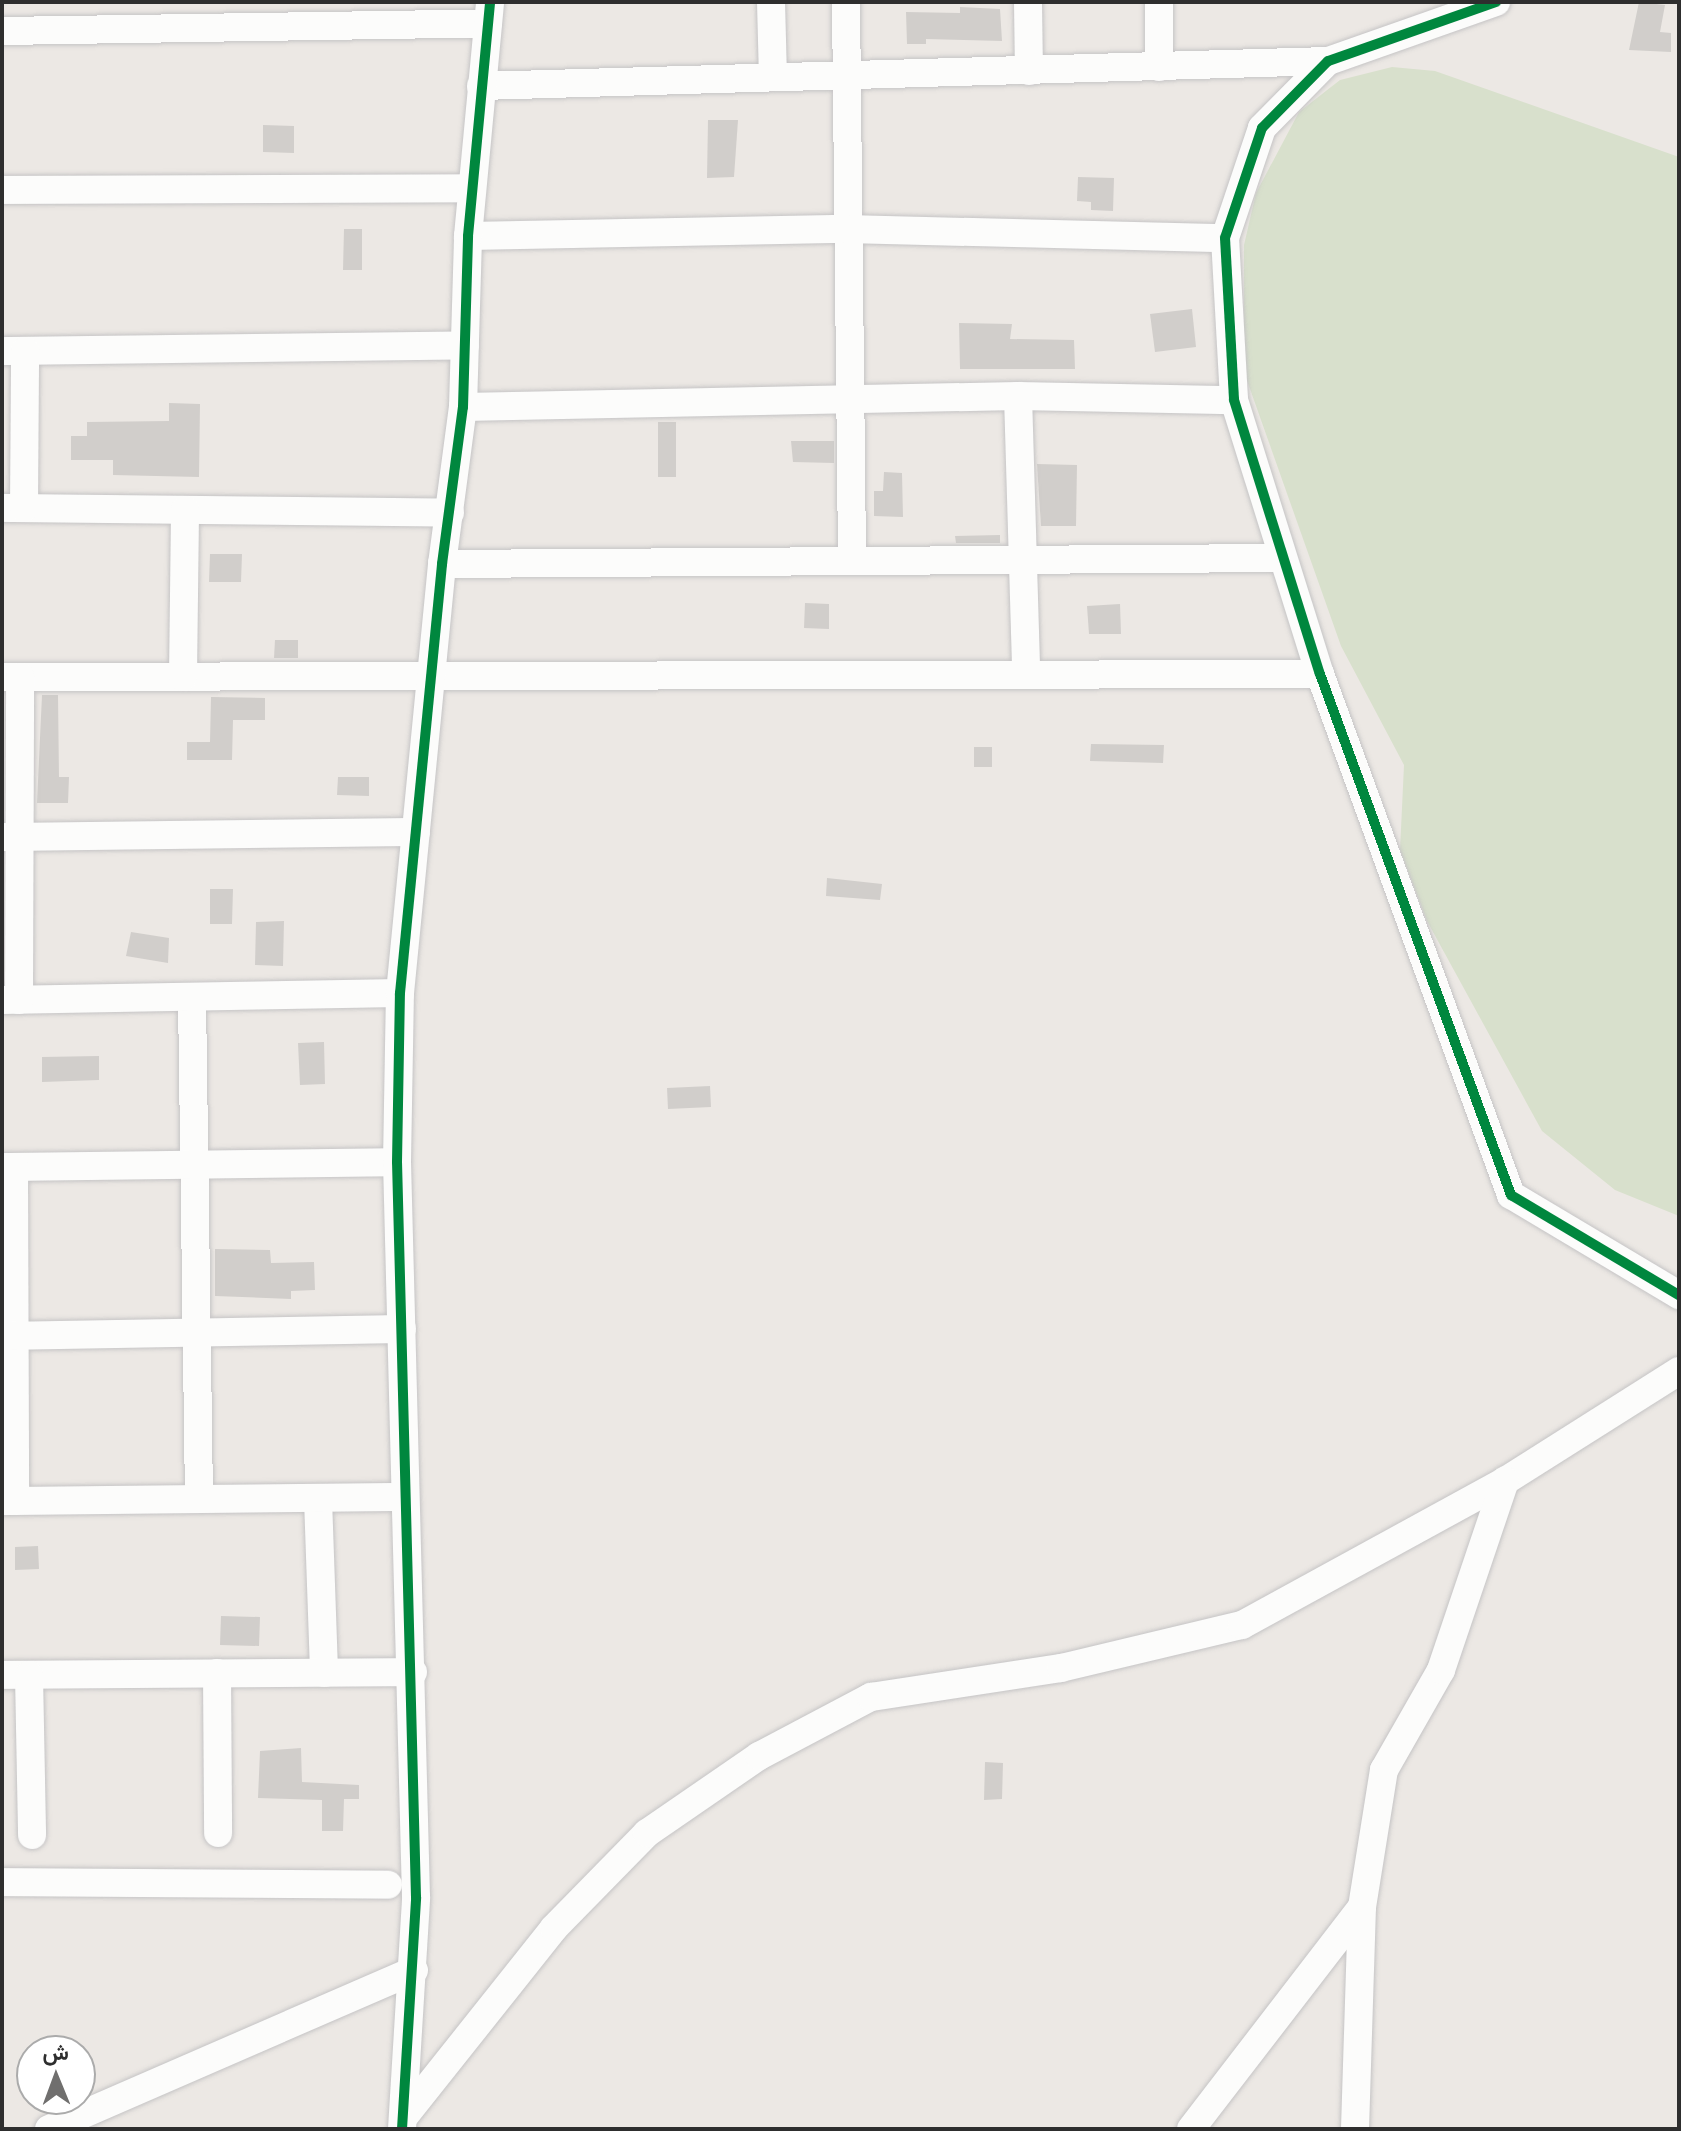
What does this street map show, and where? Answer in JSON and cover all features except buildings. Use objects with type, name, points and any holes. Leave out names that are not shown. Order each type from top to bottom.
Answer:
[{"type":"street","points":[[771,2],[773,77]]},
{"type":"street","points":[[846,2],[846,229],[852,560]]},
{"type":"street","points":[[1028,2],[1029,71]]},
{"type":"street","points":[[1159,2],[1159,67]]},
{"type":"street","points":[[481,86],[1328,61],[1495,2]]},
{"type":"street","points":[[2,31],[489,12],[468,236],[463,407],[442,564],[400,993],[397,1162],[404,1497],[413,1672],[414,1970],[402,2124]]},
{"type":"street","points":[[1328,61],[1262,128],[1225,238],[1234,400],[1320,674],[1511,1195],[1679,1295]]},
{"type":"street","points":[[2,190],[472,188]]},
{"type":"street","points":[[468,236],[846,229],[1225,238]]},
{"type":"street","points":[[450,513],[13,508],[14,351],[465,345]]},
{"type":"street","points":[[463,407],[1018,396],[1234,400]]},
{"type":"street","points":[[1018,396],[1026,673]]},
{"type":"street","points":[[183,677],[185,510]]},
{"type":"street","points":[[442,564],[1021,556],[1282,558]]},
{"type":"street","points":[[400,993],[10,1000],[11,677],[1320,674]]},
{"type":"street","points":[[11,837],[416,832]]},
{"type":"street","points":[[192,997],[199,1499]]},
{"type":"street","points":[[397,1162],[8,1167],[9,1501],[404,1497]]},
{"type":"street","points":[[10,1336],[402,1329]]},
{"type":"street","points":[[402,2124],[554,1928],[647,1833],[759,1756],[871,1697],[1061,1668],[1242,1625],[1505,1481],[1679,1371]]},
{"type":"street","points":[[1355,2129],[1362,1907],[1384,1770],[1441,1670],[1505,1481]]},
{"type":"street","points":[[318,1499],[324,1673]]},
{"type":"street","points":[[32,1835],[15,1675],[413,1672]]},
{"type":"street","points":[[217,1673],[218,1833]]},
{"type":"street","points":[[2,1882],[388,1885]]},
{"type":"street","points":[[1191,2129],[1362,1907]]},
{"type":"street","points":[[49,2129],[414,1970]]},
{"type":"green space","points":[[1392,67],[1435,71],[1679,157],[1679,1216],[1615,1190],[1542,1131],[1427,921],[1400,850],[1404,765],[1341,646],[1244,372],[1244,245],[1256,193],[1299,112],[1340,80]]},
{"type":"cycle path","points":[[402,2129],[416,1897],[397,1162],[400,993],[442,564],[463,407],[468,236],[490,2]]},
{"type":"cycle path","points":[[1496,2],[1328,61],[1262,128],[1225,238],[1234,400],[1320,674],[1511,1195],[1679,1295]]}]
